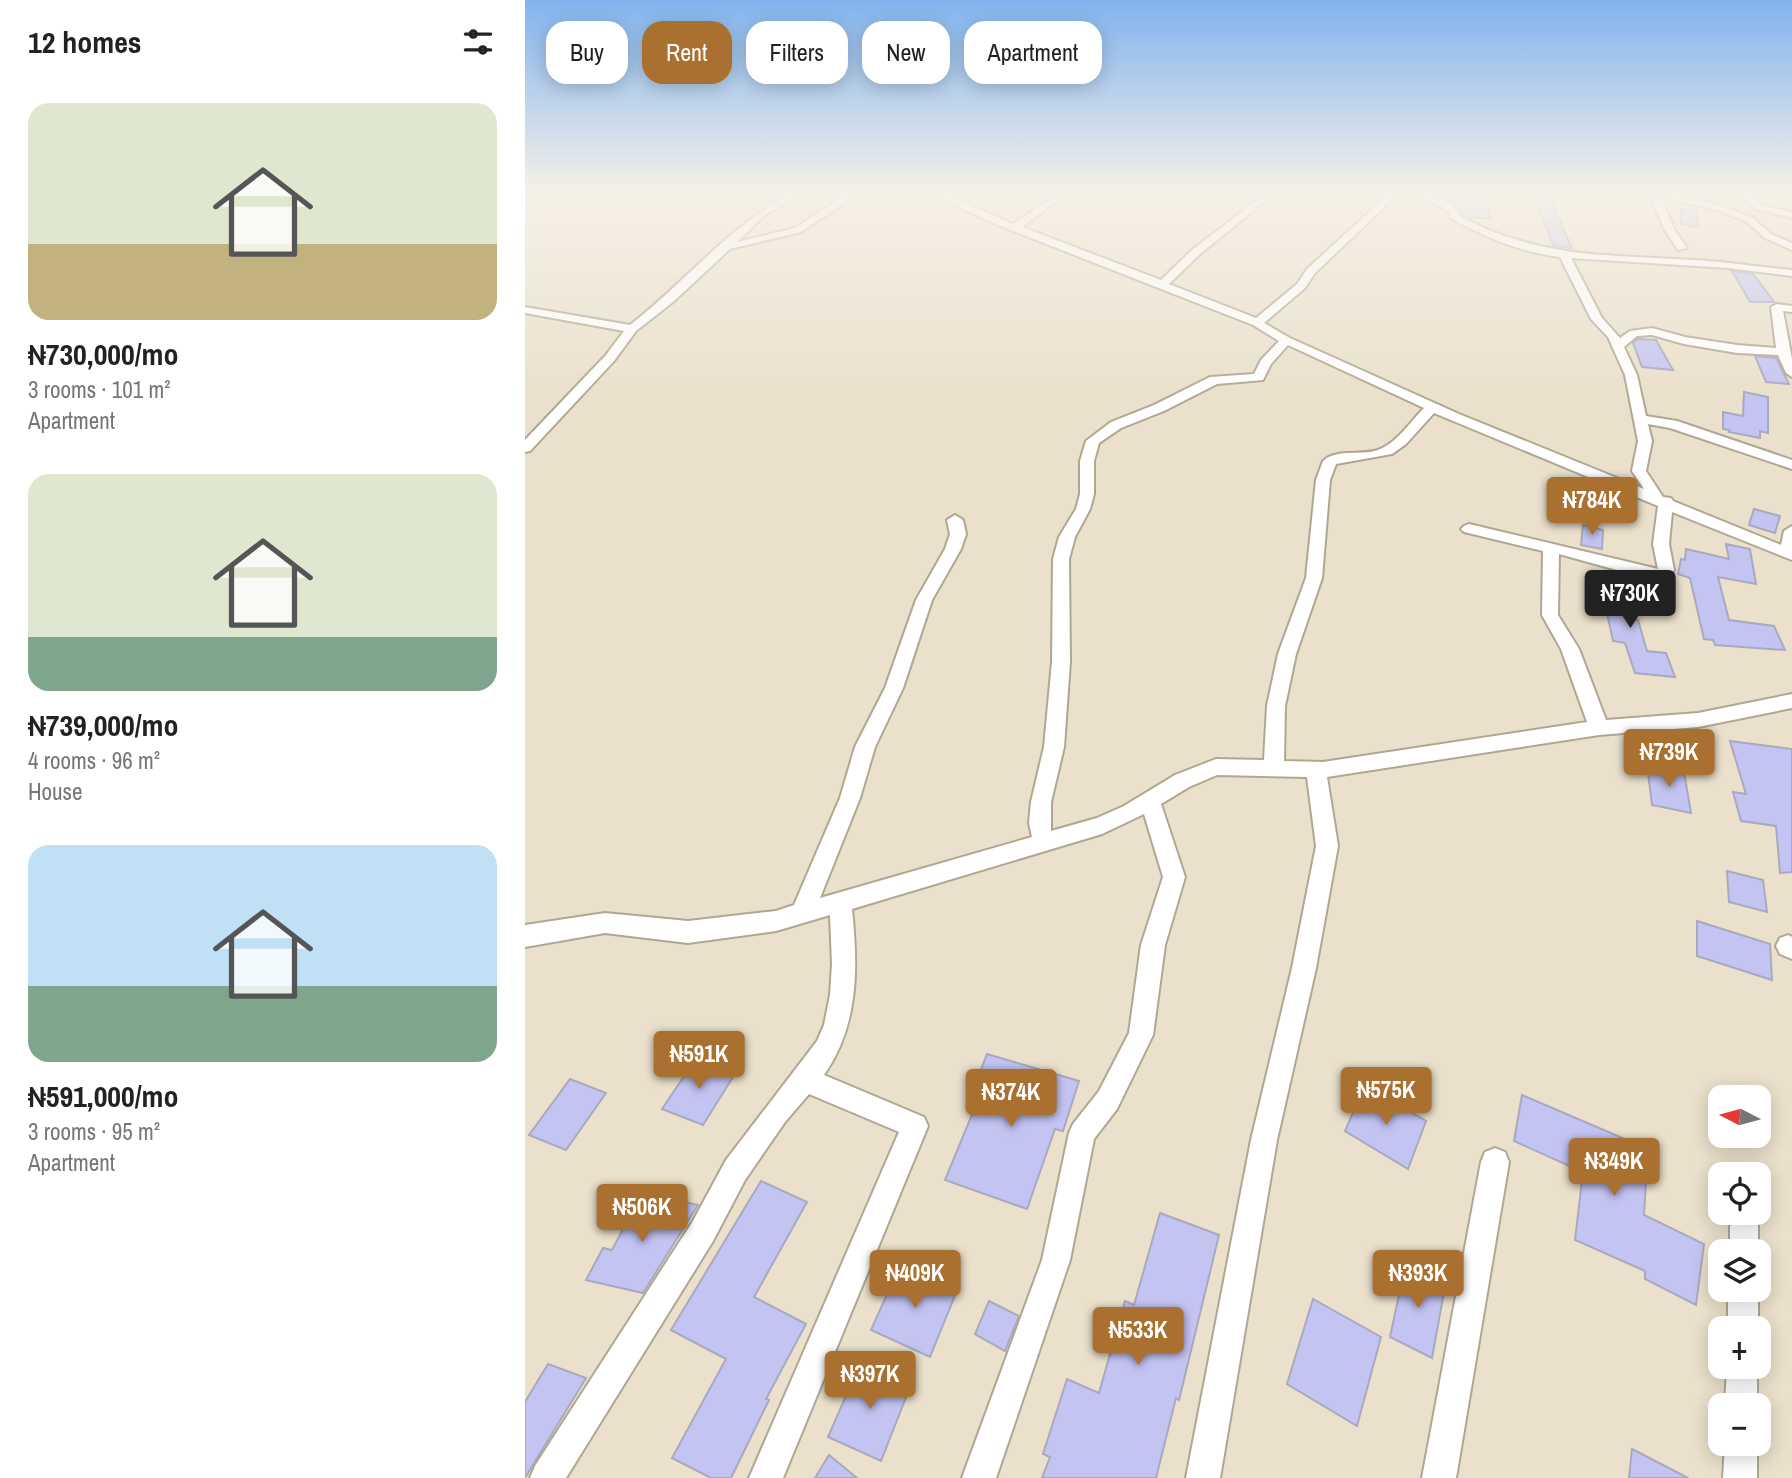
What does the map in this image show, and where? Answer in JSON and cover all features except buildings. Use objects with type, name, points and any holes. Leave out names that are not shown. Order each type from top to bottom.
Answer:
[{"type":"street","points":[[525,447],[610,358],[632,329],[661,308],[708,263]]},
{"type":"street","points":[[1105,263],[1257,323],[1286,340],[1433,407],[1790,554],[1792,531]]},
{"type":"street","points":[[1162,285],[1185,263]]},
{"type":"street","points":[[1257,323],[1301,286],[1320,263]]},
{"type":"street","points":[[1469,530],[1601,559],[1653,575],[1666,570],[1661,544],[1661,499],[1639,471],[1645,441],[1631,375],[1618,346],[1597,319],[1568,263]]},
{"type":"street","points":[[1684,263],[1792,273]]},
{"type":"street","points":[[1792,309],[1777,307],[1783,352],[1792,373]]},
{"type":"street","points":[[525,310],[632,329]]},
{"type":"street","points":[[1606,328],[1634,333],[1651,331],[1737,349],[1783,352]]},
{"type":"street","points":[[1618,346],[1634,333]]},
{"type":"street","points":[[1044,843],[1039,823],[1041,802],[1054,747],[1061,662],[1061,559],[1067,537],[1085,502],[1087,461],[1093,441],[1116,425],[1159,408],[1215,380],[1259,377],[1265,363],[1286,340]]},
{"type":"street","points":[[1274,769],[1276,706],[1287,654],[1314,579],[1323,480],[1330,461],[1347,455],[1379,454],[1399,445],[1413,425],[1433,407]]},
{"type":"street","points":[[1641,419],[1672,424],[1792,465]]},
{"type":"street","points":[[802,914],[850,798],[865,747],[894,688],[924,600],[953,549],[958,534],[955,520]]},
{"type":"street","points":[[1551,548],[1550,615],[1570,649],[1599,728]]},
{"type":"street","points":[[525,936],[605,923],[667,931],[730,929],[802,914],[887,886],[1102,825],[1182,781],[1216,768],[1316,770],[1599,728],[1698,720],[1792,701]]},
{"type":"street","points":[[1203,1478],[1264,1140],[1304,968],[1327,846],[1316,770]]},
{"type":"street","points":[[979,1478],[1055,1261],[1082,1133],[1108,1100],[1141,1035],[1153,945],[1174,877],[1150,800]]},
{"type":"street","points":[[547,1478],[703,1231],[714,1205],[743,1159],[806,1080],[836,1027],[843,991],[844,944],[840,903]]},
{"type":"street","points":[[767,1478],[915,1126],[806,1080]]},
{"type":"street","points":[[1439,1478],[1495,1162]]},
{"type":"street","points":[[1740,1478],[1741,1456]]}]
